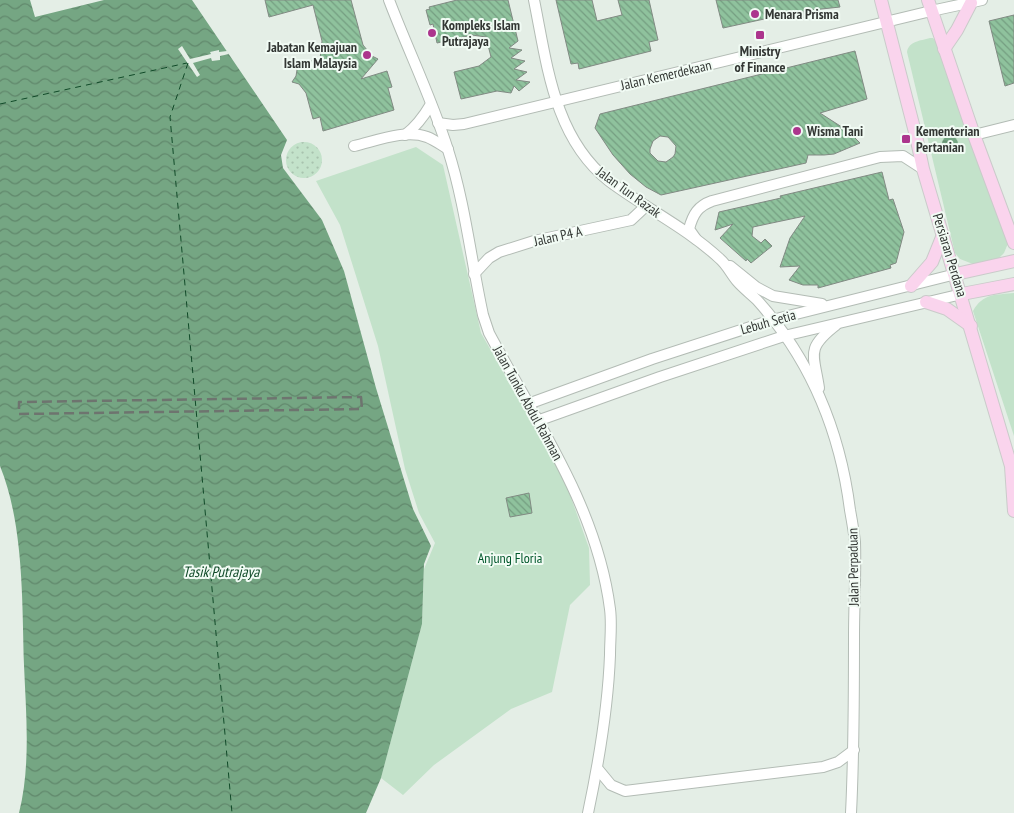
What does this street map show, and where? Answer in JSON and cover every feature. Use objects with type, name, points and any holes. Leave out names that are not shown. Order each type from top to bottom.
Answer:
[{"type":"main road","name":"Persiaran Perdana","points":[[882,0],[923,169],[1012,466],[1014,511]]},
{"type":"main road","points":[[944,49],[976,1]]},
{"type":"main road","points":[[929,5],[1014,243]]},
{"type":"main road","points":[[911,286],[932,262],[944,235]]},
{"type":"main road","name":"Lebuh Setia","points":[[956,274],[1014,261]]},
{"type":"main road","name":"Lebuh Setia","points":[[962,294],[1014,284]]},
{"type":"main road","points":[[926,302],[947,309],[970,326]]},
{"type":"street","name":"Jalan Tunku Abdul Rahman","points":[[389,0],[448,149],[456,177],[483,315],[489,333],[560,461],[578,498],[594,537],[604,572],[610,611],[609,691],[588,813]]},
{"type":"street","name":"Jalan Tun Razak","points":[[534,0],[556,100],[569,132],[585,157],[609,181],[721,259],[736,280],[757,301],[784,336]]},
{"type":"street","name":"Jalan Kemerdekaan","points":[[438,124],[464,124],[556,100],[888,22],[929,5],[976,1]]},
{"type":"street","points":[[405,134],[421,121],[431,104]]},
{"type":"street","points":[[974,135],[1014,125]]},
{"type":"street","points":[[354,146],[405,134],[425,136],[448,149]]},
{"type":"street","points":[[699,242],[690,229],[692,220],[695,212],[703,204],[712,201],[880,157],[903,156],[923,169]]},
{"type":"street","name":"Jalan P4 A","points":[[474,274],[489,258],[499,252],[534,241],[631,220],[646,206]]},
{"type":"street","points":[[721,259],[756,287],[773,296],[829,305]]},
{"type":"street","name":"Lebuh Setia","points":[[528,404],[652,359],[772,320],[956,274]]},
{"type":"street","name":"Lebuh Setia","points":[[537,421],[660,377],[784,336],[962,294]]},
{"type":"street","points":[[820,395],[813,362],[814,349],[824,334],[838,323]]},
{"type":"street","name":"Jalan Perpaduan","points":[[784,336],[820,395],[835,434],[846,481],[854,542],[854,750],[852,813]]},
{"type":"street","points":[[597,768],[611,785],[625,791],[823,767],[838,762],[854,750]]},
{"type":"green space","points":[[933,38],[936,42],[1009,241],[1004,253],[999,258],[973,264],[960,259],[955,253],[907,52],[908,48],[913,44]]},
{"type":"green space","points":[[304,142],[316,148],[322,160],[316,172],[304,178],[292,172],[286,160],[292,148]]},
{"type":"green space","name":"Anjung Floria","points":[[416,147],[443,165],[481,333],[564,478],[589,548],[590,585],[570,605],[552,692],[511,709],[434,765],[403,795],[381,778],[422,624],[424,569],[435,543],[419,513],[405,469],[378,346],[340,225],[316,181]]},
{"type":"green space","points":[[1014,293],[1014,436],[973,311],[981,301],[990,296]]},
{"type":"water","name":"Tasik Putrajaya","points":[[0,0],[30,0],[35,17],[104,0],[192,0],[287,140],[281,155],[283,168],[322,220],[344,271],[376,388],[413,509],[431,546],[424,564],[422,624],[381,778],[366,813],[19,813],[25,777],[27,739],[22,590],[14,513],[0,466]]},
{"type":"water","points":[[950,136],[958,144],[950,152],[942,144]]},
{"type":"pier","points":[[182,46],[190,59],[219,50],[219,52],[227,51],[229,54],[220,56],[220,60],[212,61],[211,58],[193,63],[200,75],[197,77],[178,49]]},
{"type":"building","points":[[265,0],[351,0],[363,45],[372,56],[378,59],[361,79],[387,71],[392,87],[388,88],[394,110],[323,131],[320,117],[313,119],[306,93],[299,84],[292,82],[296,76],[298,64],[320,59],[322,41],[313,5],[269,17]]},
{"type":"building","points":[[457,0],[508,0],[518,41],[509,48],[522,50],[511,58],[525,61],[514,69],[527,72],[516,80],[530,82],[519,91],[514,86],[511,93],[497,91],[461,99],[454,72],[479,66],[491,57],[486,37],[472,35],[437,43],[433,24],[430,25],[426,10],[430,9],[429,7]]},
{"type":"building","points":[[556,0],[592,0],[597,21],[622,15],[618,0],[649,0],[658,40],[649,42],[651,51],[579,69],[578,63],[571,64]]},
{"type":"building","name":"Menara Prisma","points":[[716,0],[838,0],[840,7],[803,11],[804,18],[778,16],[723,28]]},
{"type":"building","points":[[1014,15],[1014,83],[1005,86],[989,21]]},
{"type":"building","points":[[855,51],[867,99],[820,113],[848,131],[860,143],[834,154],[808,155],[806,163],[661,195],[646,187],[630,174],[613,155],[595,128],[600,114]],"holes":[[[660,136],[668,137],[676,146],[675,154],[666,162],[658,161],[650,153],[653,141]]]},
{"type":"building","points":[[882,172],[889,200],[893,199],[904,232],[896,263],[890,265],[891,268],[818,288],[818,285],[803,285],[789,280],[800,266],[780,267],[790,238],[805,216],[753,227],[752,236],[761,243],[765,239],[772,246],[751,263],[747,259],[746,261],[720,238],[733,224],[715,230],[719,212]]},
{"type":"building","points":[[529,493],[532,513],[510,517],[506,498]]},
{"type":"ferry route","points":[[0,104],[187,63]]},
{"type":"ferry route","points":[[188,63],[170,117],[232,813]]},
{"type":"railway","points":[[361,397],[362,409],[19,414],[19,402],[361,397]]},
{"type":"place","name":"Menara Prisma","points":[[755,14]]},
{"type":"place","name":"Kompleks Islam Putrajaya","points":[[432,33]]},
{"type":"place","name":"Ministry of Finance","points":[[760,35]]},
{"type":"place","name":"Jabatan Kemajuan Islam Malaysia","points":[[367,55]]},
{"type":"place","name":"Wisma Tani","points":[[797,131]]},
{"type":"place","name":"Kementerian Pertanian","points":[[906,139]]}]
